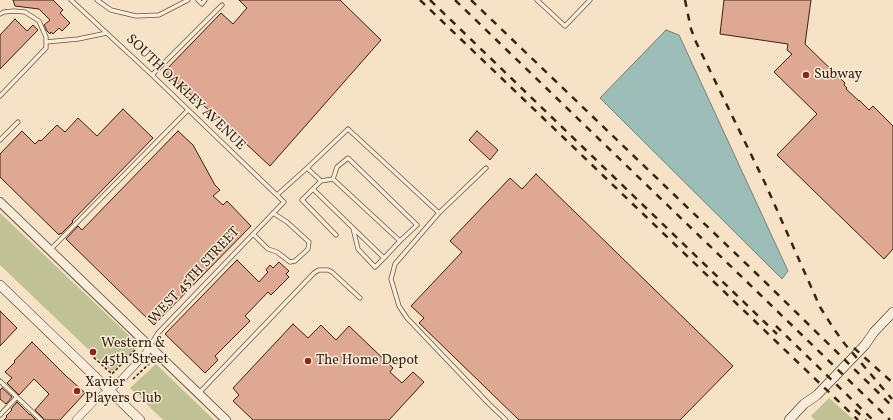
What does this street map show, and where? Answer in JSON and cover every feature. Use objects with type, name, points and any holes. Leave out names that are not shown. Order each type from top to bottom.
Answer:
[{"type":"main road","points":[[0,285],[140,420]]},
{"type":"main road","points":[[789,420],[804,404],[817,395],[828,384],[865,345],[874,332],[893,312]]},
{"type":"street","points":[[0,202],[226,420]]},
{"type":"street","name":"WEST 45TH STREET","points":[[76,420],[94,401],[110,390],[146,353],[150,346]]},
{"type":"lane","name":"SOUTH OAKLEY AVENUE","points":[[71,0],[152,75],[284,202]]},
{"type":"lane","points":[[97,0],[111,10],[136,16],[158,15],[188,0]]},
{"type":"lane","points":[[198,0],[202,4],[205,0]]},
{"type":"lane","points":[[537,0],[565,26],[590,0]]},
{"type":"lane","points":[[152,75],[222,5]]},
{"type":"lane","points":[[0,14],[14,11],[25,12],[39,21],[46,37],[46,48],[0,96]]},
{"type":"lane","points":[[46,42],[78,39],[107,33]]},
{"type":"lane","points":[[50,250],[188,110]]},
{"type":"lane","points":[[0,140],[18,122]]},
{"type":"lane","points":[[277,195],[348,129],[439,213]]},
{"type":"lane","points":[[333,179],[337,167],[348,158],[417,225],[375,267],[358,249],[353,228]]},
{"type":"lane","points":[[307,168],[321,181]]},
{"type":"lane","points":[[486,168],[439,213],[395,264],[391,279],[399,306],[407,318],[506,420]]},
{"type":"lane","points":[[333,179],[321,181],[302,200],[336,235]]},
{"type":"lane","points":[[333,179],[400,241]]},
{"type":"lane","points":[[312,189],[384,258]]},
{"type":"lane","name":"WEST 45TH STREET","points":[[150,346],[158,333],[284,202]]},
{"type":"lane","points":[[253,234],[268,249],[277,252],[290,262],[295,261],[308,249],[309,242],[273,213]]},
{"type":"lane","points":[[199,393],[314,273],[319,270],[332,272],[360,298]]},
{"type":"lane","points":[[0,381],[41,420]]},
{"type":"lane","points":[[0,415],[17,397]]},
{"type":"path","points":[[90,354],[112,374],[136,349]]},
{"type":"path","points":[[131,381],[152,361]]},
{"type":"green space","points":[[0,213],[139,345],[112,372],[0,265]]},
{"type":"green space","points":[[156,364],[214,420],[163,420],[130,388]]},
{"type":"green space","points":[[829,398],[854,420],[815,420],[811,416]]},
{"type":"water","points":[[666,30],[679,35],[788,271],[782,279],[600,98]]},
{"type":"building","points":[[13,0],[53,0],[63,10],[60,13],[70,23],[62,31],[59,28],[53,34],[51,32],[50,34],[44,25],[50,20],[39,9],[15,6]]},
{"type":"building","points":[[239,0],[340,0],[381,40],[270,166],[216,116],[164,72],[221,13],[233,24],[247,8]]},
{"type":"building","points":[[724,0],[811,0],[805,44],[845,83],[844,85],[847,88],[846,89],[869,110],[873,106],[893,126],[893,249],[884,259],[777,155],[817,114],[774,72],[792,54],[787,50],[788,44],[720,34]]},
{"type":"building","points":[[15,19],[27,31],[33,25],[38,30],[0,69],[0,35]]},
{"type":"building","points":[[123,109],[153,138],[59,235],[0,177],[0,154],[22,131],[35,144],[39,140],[41,141],[57,125],[65,132],[78,118],[97,136]]},
{"type":"building","points":[[178,131],[193,145],[215,185],[220,190],[213,196],[223,205],[227,201],[251,226],[154,325],[66,239],[78,226],[82,230]]},
{"type":"building","points":[[477,131],[498,150],[490,160],[469,140]]},
{"type":"building","points":[[536,174],[733,366],[680,420],[519,420],[419,323],[424,318],[411,306],[462,252],[450,241],[510,178],[522,189]]},
{"type":"building","points":[[237,260],[259,282],[268,272],[266,270],[270,265],[273,268],[279,262],[289,271],[286,274],[289,277],[271,295],[268,292],[245,316],[250,321],[215,356],[218,360],[205,373],[165,334]]},
{"type":"building","points":[[0,311],[17,328],[0,346]]},
{"type":"building","name":"The Home Depot","points":[[293,324],[308,338],[321,325],[336,340],[349,326],[393,368],[390,372],[402,383],[413,372],[424,382],[389,420],[253,420],[233,401],[239,395],[233,388]]},
{"type":"building","points":[[32,342],[85,393],[60,420],[44,420],[35,410],[49,394],[34,379],[19,395],[7,383],[12,378],[5,372]]},
{"type":"building","points":[[2,388],[12,397],[6,404],[0,399],[0,390]]},
{"type":"building","points":[[17,402],[30,415],[36,420],[4,420]]},
{"type":"railway","points":[[420,0],[858,420]]},
{"type":"railway","points":[[430,0],[777,334]]},
{"type":"railway","points":[[455,0],[890,420]]},
{"type":"railway","points":[[471,0],[760,277],[893,407]]},
{"type":"railway","points":[[685,0],[691,29],[696,42],[765,183],[820,307],[844,343],[892,399]]},
{"type":"railway","points":[[776,326],[873,420]]},
{"type":"railway","points":[[854,348],[893,383]]},
{"type":"railway","points":[[855,410],[866,420]]},
{"type":"place","name":"Subway","points":[[806,75]]},
{"type":"place","name":"Western & 45th Street","points":[[93,352]]},
{"type":"place","name":"The Home Depot","points":[[308,361]]},
{"type":"place","name":"Xavier Players Club","points":[[77,391]]}]
